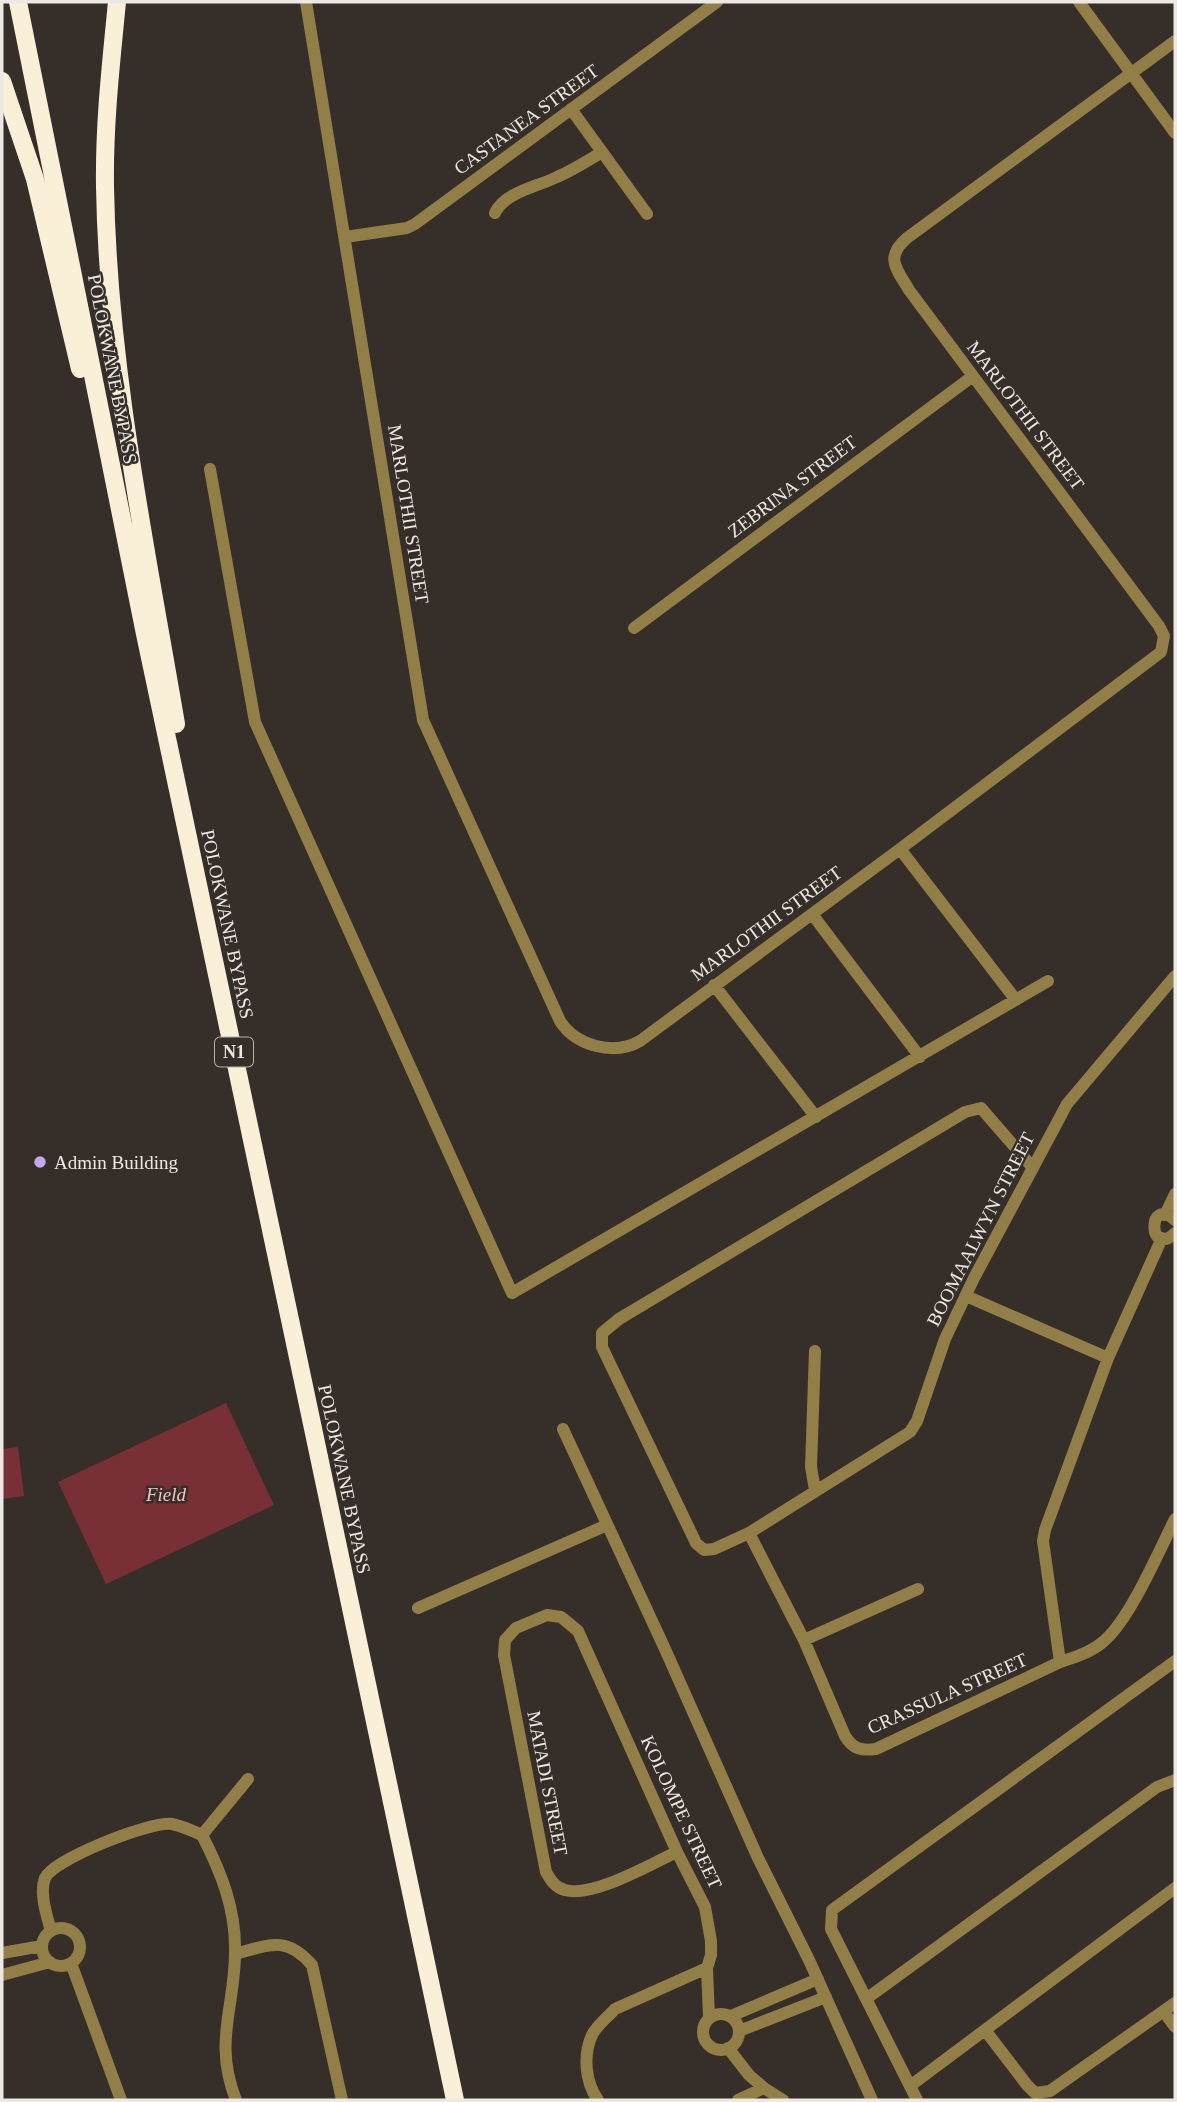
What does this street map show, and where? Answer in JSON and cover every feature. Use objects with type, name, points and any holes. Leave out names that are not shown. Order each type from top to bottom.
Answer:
[{"type":"highway","name":"POLOKWANE BYPASS","points":[[18,2],[145,634],[455,2100]]},
{"type":"highway","points":[[117,2],[108,92],[105,186],[110,287],[128,436],[153,600],[178,736],[179,748],[174,765]]},
{"type":"highway","points":[[2,81],[35,179],[124,558],[145,634]]},
{"type":"street","name":"MARLOTHII STREET","points":[[306,2],[423,720],[560,1021],[566,1031],[582,1041],[611,1049],[625,1048],[640,1041],[1158,656],[1164,642],[1160,626],[909,290],[894,264],[893,257],[896,249],[907,238],[1175,41]]},
{"type":"street","name":"CASTANEA STREET","points":[[345,237],[407,228],[415,224],[718,2]]},
{"type":"street","points":[[1079,2],[1175,133]]},
{"type":"street","points":[[571,109],[647,214]]},
{"type":"street","points":[[495,214],[502,202],[570,171],[602,152]]},
{"type":"street","name":"ZEBRINA STREET","points":[[634,628],[973,376]]},
{"type":"street","points":[[210,469],[255,722],[512,1293],[1048,981]]},
{"type":"street","points":[[900,849],[1016,1000]]},
{"type":"street","points":[[812,914],[920,1057]]},
{"type":"street","name":"BOOMAALWYN STREET","points":[[1032,1168],[981,1108],[965,1112],[619,1319],[602,1333],[603,1347],[696,1543],[704,1550],[714,1549],[749,1533],[910,1432],[917,1421],[945,1339],[974,1278],[1075,1094],[1175,978]]},
{"type":"street","points":[[714,985],[816,1117]]},
{"type":"street","points":[[1175,1194],[1170,1217],[1158,1217],[1153,1227],[1156,1234],[1162,1238],[1175,1233]]},
{"type":"street","points":[[1060,1662],[1043,1541],[1045,1531],[1108,1358],[1162,1238]]},
{"type":"street","points":[[966,1296],[1108,1358]]},
{"type":"street","points":[[815,1350],[811,1467],[815,1490]]},
{"type":"street","points":[[563,1429],[758,1858],[818,1979],[872,2100]]},
{"type":"street","name":"CRASSULA STREET","points":[[749,1533],[804,1640],[845,1736],[851,1745],[863,1751],[876,1749],[1060,1662],[1086,1653],[1103,1642],[1111,1634],[1145,1577],[1175,1519]]},
{"type":"street","points":[[418,1608],[607,1525]]},
{"type":"street","points":[[804,1640],[918,1588]]},
{"type":"street","name":"MATADI STREET","points":[[578,1631],[561,1617],[547,1615],[516,1628],[505,1640],[504,1655],[546,1871],[553,1884],[564,1890],[581,1891],[598,1887],[677,1852]]},
{"type":"street","name":"KOLOMPE STREET","points":[[578,1631],[677,1852],[705,1907],[711,1941],[707,1968],[709,2018]]},
{"type":"street","points":[[917,2100],[831,1929],[832,1910],[1175,1661]]},
{"type":"street","points":[[202,1835],[247,1779]]},
{"type":"street","points":[[866,1999],[1157,1787],[1175,1780]]},
{"type":"street","points":[[51,1931],[44,1880],[53,1867],[138,1829],[171,1824],[202,1835],[218,1865],[231,1906],[236,1954],[223,2046],[236,2100]]},
{"type":"street","points":[[910,2086],[1175,1888]]},
{"type":"street","points":[[2,1975],[50,1962],[62,1966],[71,1963],[80,1950],[78,1937],[68,1929],[56,1928],[43,1940],[43,1952],[50,1962]]},
{"type":"street","points":[[236,1954],[276,1944],[300,1951],[312,1965],[342,2100]]},
{"type":"street","points":[[2,1953],[42,1946]]},
{"type":"street","points":[[71,1963],[121,2100]]},
{"type":"street","points":[[598,2100],[591,2090],[586,2060],[593,2034],[603,2021],[615,2009],[707,1968]]},
{"type":"street","points":[[731,2016],[739,2031],[736,2042],[729,2048],[714,2049],[705,2040],[703,2028],[709,2018],[720,2014],[731,2016],[818,1979]]},
{"type":"street","points":[[739,2031],[826,1997]]},
{"type":"street","points":[[985,2030],[1027,2085],[1035,2093],[1042,2093],[1050,2091],[1175,2003]]},
{"type":"street","points":[[1164,2012],[1175,2027]]},
{"type":"street","points":[[729,2048],[736,2061],[764,2088],[783,2100]]},
{"type":"street","points":[[738,2100],[764,2088]]},
{"type":"green space","name":"Field","points":[[226,1403],[274,1505],[106,1584],[58,1482]]},
{"type":"green space","points":[[18,1447],[24,1496],[2,1499],[2,1449]]},
{"type":"place","name":"Admin Building","points":[[40,1162]]}]
